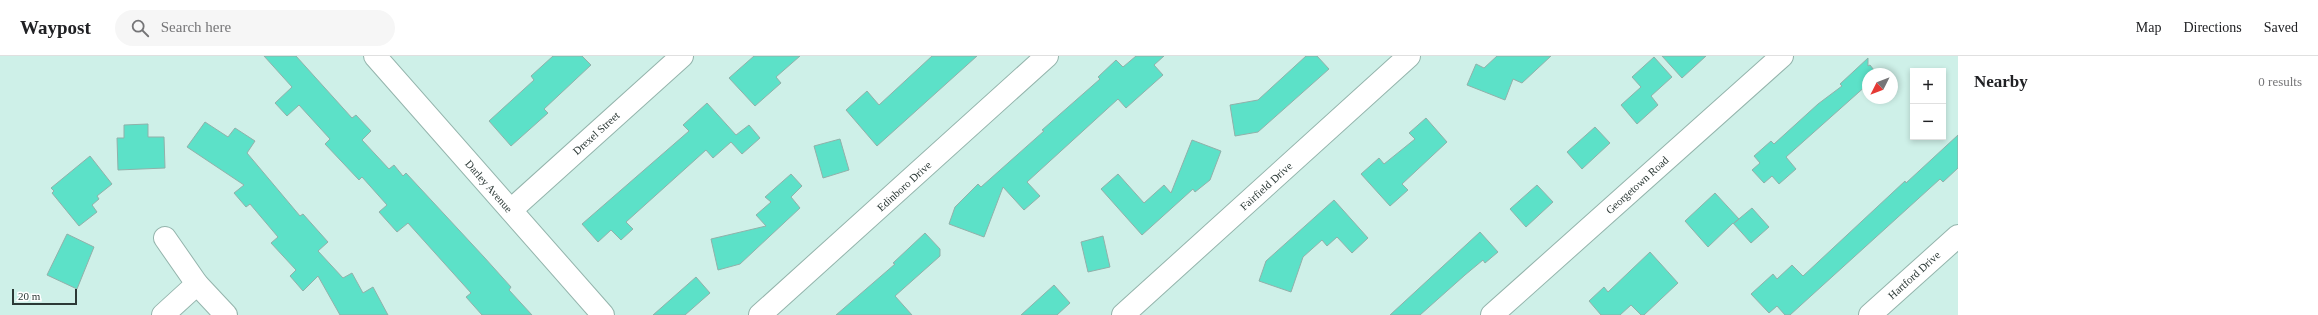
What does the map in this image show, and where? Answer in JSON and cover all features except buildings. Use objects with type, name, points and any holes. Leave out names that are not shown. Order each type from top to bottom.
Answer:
[{"type":"street","name":"Darley Avenue","points":[[375,56],[604,315]]},
{"type":"street","name":"Drexel Street","points":[[510,210],[682,56]]},
{"type":"street","name":"Edinboro Drive","points":[[760,315],[1047,56]]},
{"type":"street","name":"Fairfield Drive","points":[[1123,315],[1409,56]]},
{"type":"street","name":"Georgetown Road","points":[[1492,315],[1782,56]]},
{"type":"street","name":"Hartford Drive","points":[[1870,315],[1958,236]]},
{"type":"street","points":[[165,238],[197,284],[226,315]]},
{"type":"street","points":[[163,315],[197,284]]}]
